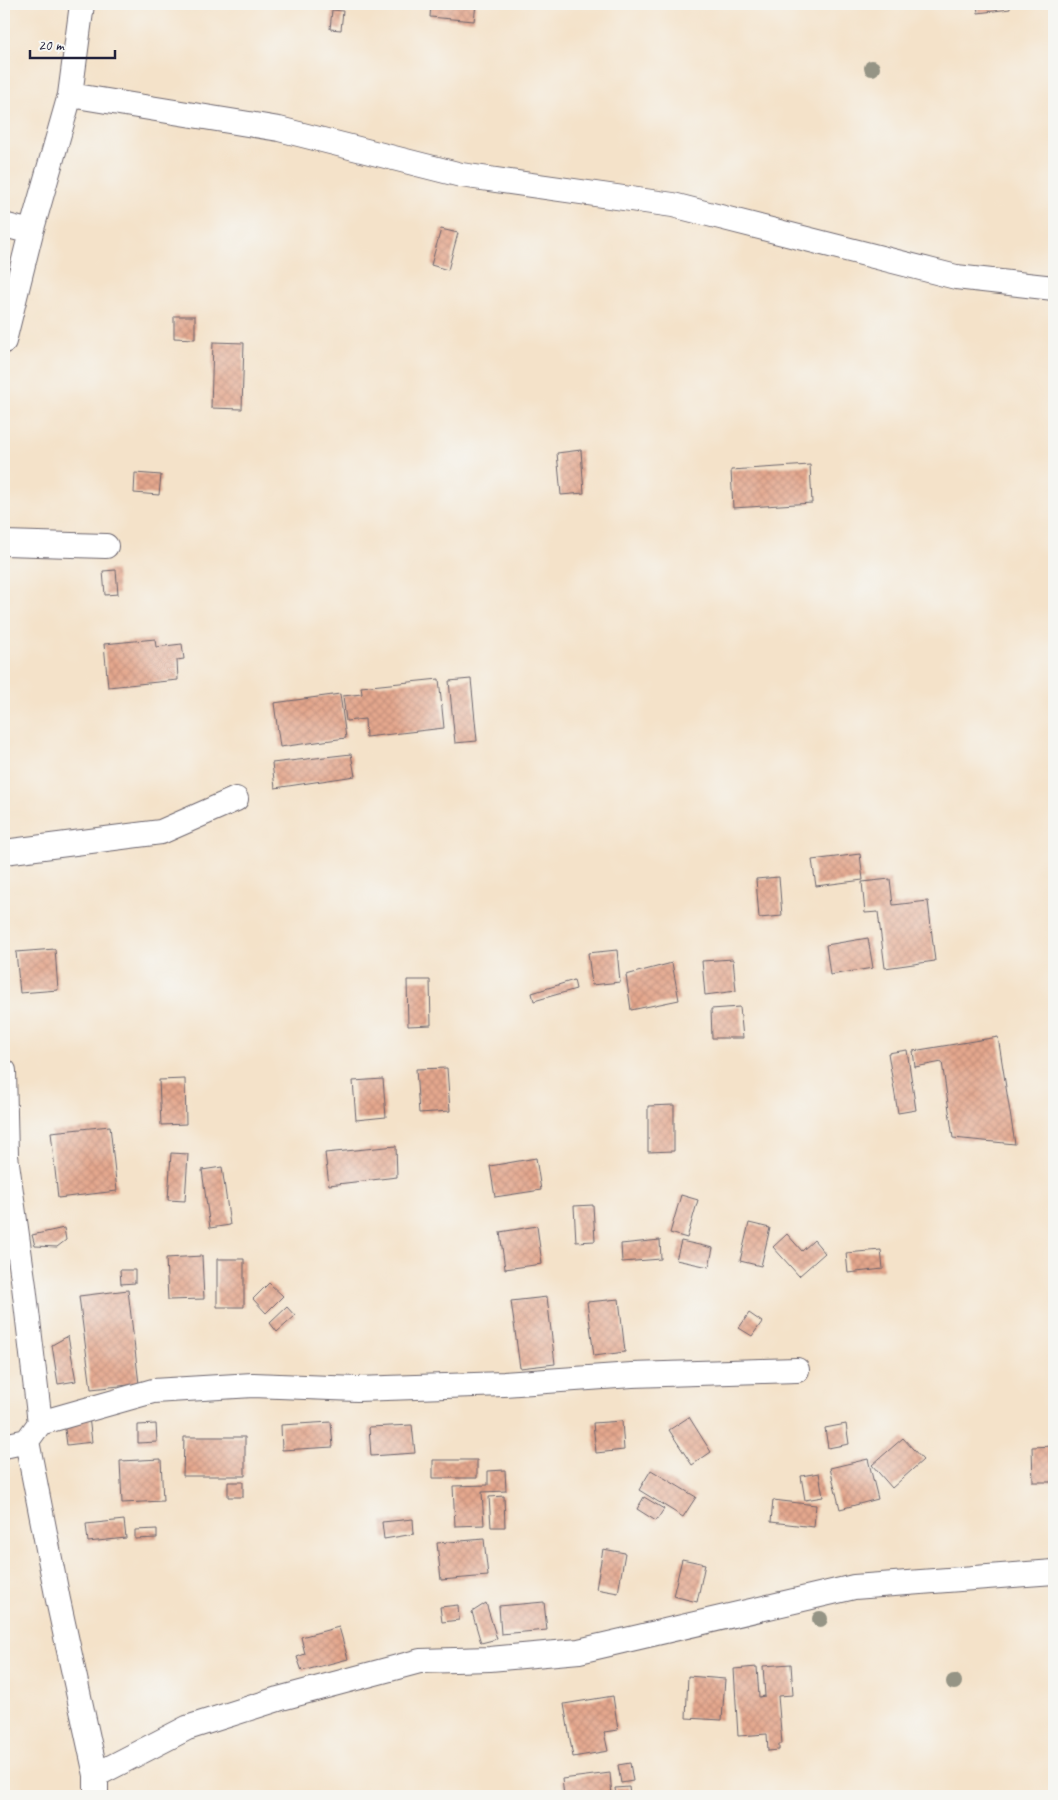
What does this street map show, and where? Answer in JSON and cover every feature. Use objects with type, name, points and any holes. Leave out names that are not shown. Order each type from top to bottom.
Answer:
[{"type":"street","points":[[4,341],[31,232],[70,96],[82,4]]},
{"type":"street","points":[[70,96],[279,129],[461,175],[673,205],[956,277],[1054,288]]},
{"type":"street","points":[[4,225],[31,232]]},
{"type":"street","points":[[4,543],[106,546]]},
{"type":"street","points":[[4,852],[160,832],[236,798]]},
{"type":"street","points":[[4,1071],[6,1156],[24,1286],[33,1432],[58,1600],[96,1786],[187,1728],[278,1699],[420,1662],[490,1659],[579,1651],[854,1587],[1054,1572]]},
{"type":"street","points":[[4,1446],[33,1432],[153,1392],[253,1385],[357,1389],[504,1384],[632,1375],[796,1370]]},
{"type":"building","points":[[431,4],[476,4],[474,21],[430,17]]},
{"type":"building","points":[[977,4],[1010,4],[1010,9],[978,13]]},
{"type":"building","points":[[332,10],[343,11],[341,30],[330,29]]},
{"type":"building","points":[[441,229],[458,233],[448,270],[431,265]]},
{"type":"building","points":[[174,316],[195,316],[195,339],[174,338]]},
{"type":"building","points":[[213,342],[244,343],[242,409],[211,408]]},
{"type":"building","points":[[581,450],[584,493],[561,495],[557,453]]},
{"type":"building","points":[[810,465],[812,503],[733,508],[731,470]]},
{"type":"building","points":[[135,473],[161,475],[159,495],[134,493]]},
{"type":"building","points":[[116,570],[118,594],[105,595],[103,571]]},
{"type":"building","points":[[155,639],[156,647],[182,644],[184,659],[177,660],[178,680],[108,687],[104,644]]},
{"type":"building","points":[[439,679],[444,728],[366,737],[365,719],[346,721],[343,696],[362,694],[361,687]]},
{"type":"building","points":[[471,679],[477,741],[455,743],[449,681]]},
{"type":"building","points":[[340,694],[346,738],[280,747],[274,703]]},
{"type":"building","points":[[351,754],[355,776],[275,788],[272,763]]},
{"type":"building","points":[[860,854],[863,880],[816,886],[812,860]]},
{"type":"building","points":[[779,877],[782,916],[759,918],[756,879]]},
{"type":"building","points":[[890,879],[893,905],[928,901],[935,961],[885,968],[878,912],[865,913],[862,882]]},
{"type":"building","points":[[868,938],[873,968],[830,975],[826,945]]},
{"type":"building","points":[[55,949],[58,990],[20,993],[16,952]]},
{"type":"building","points":[[617,950],[620,982],[592,985],[588,953]]},
{"type":"building","points":[[733,959],[736,991],[705,995],[702,961]]},
{"type":"building","points":[[672,963],[679,1000],[631,1010],[626,975]]},
{"type":"building","points":[[407,980],[430,980],[431,1025],[408,1026]]},
{"type":"building","points":[[574,980],[576,989],[534,1001],[532,993]]},
{"type":"building","points":[[740,1007],[743,1038],[712,1038],[711,1009]]},
{"type":"building","points":[[998,1037],[1015,1144],[953,1138],[942,1062],[915,1067],[913,1051]]},
{"type":"building","points":[[907,1050],[916,1110],[898,1113],[888,1053]]},
{"type":"building","points":[[447,1068],[450,1111],[419,1113],[416,1069]]},
{"type":"building","points":[[185,1079],[186,1124],[161,1125],[159,1080]]},
{"type":"building","points":[[383,1079],[386,1117],[356,1120],[353,1081]]},
{"type":"building","points":[[674,1105],[674,1151],[648,1152],[648,1106]]},
{"type":"building","points":[[110,1126],[117,1191],[58,1198],[51,1132]]},
{"type":"building","points":[[396,1146],[397,1177],[329,1185],[325,1153]]},
{"type":"building","points":[[171,1153],[188,1154],[185,1201],[168,1200]]},
{"type":"building","points":[[536,1158],[541,1190],[495,1197],[490,1166]]},
{"type":"building","points":[[222,1167],[230,1225],[210,1228],[202,1170]]},
{"type":"building","points":[[681,1195],[698,1200],[687,1238],[670,1233]]},
{"type":"building","points":[[593,1205],[595,1241],[576,1242],[574,1206]]},
{"type":"building","points":[[749,1223],[770,1228],[761,1266],[740,1261]]},
{"type":"building","points":[[537,1226],[542,1264],[505,1269],[500,1232]]},
{"type":"building","points":[[64,1228],[66,1240],[57,1247],[35,1246],[32,1235]]},
{"type":"building","points":[[787,1234],[802,1251],[814,1240],[825,1253],[799,1276],[773,1247]]},
{"type":"building","points":[[660,1240],[661,1259],[622,1262],[621,1244]]},
{"type":"building","points":[[681,1241],[713,1248],[709,1267],[676,1260]]},
{"type":"building","points":[[881,1250],[883,1269],[848,1273],[846,1253]]},
{"type":"building","points":[[202,1256],[204,1299],[168,1300],[166,1258]]},
{"type":"building","points":[[217,1259],[244,1259],[244,1307],[217,1307]]},
{"type":"building","points":[[120,1270],[135,1270],[135,1283],[121,1284]]},
{"type":"building","points":[[269,1283],[283,1296],[266,1313],[253,1299]]},
{"type":"building","points":[[128,1290],[139,1384],[91,1389],[79,1296]]},
{"type":"building","points":[[547,1297],[555,1364],[520,1368],[511,1301]]},
{"type":"building","points":[[619,1299],[625,1352],[594,1356],[587,1302]]},
{"type":"building","points":[[287,1307],[295,1316],[277,1332],[270,1323]]},
{"type":"building","points":[[749,1313],[762,1322],[752,1336],[739,1328]]},
{"type":"building","points":[[68,1336],[76,1381],[58,1384],[52,1345]]},
{"type":"building","points":[[89,1417],[92,1442],[67,1445],[64,1421]]},
{"type":"building","points":[[689,1417],[711,1452],[692,1465],[669,1430]]},
{"type":"building","points":[[622,1421],[624,1450],[596,1453],[593,1423]]},
{"type":"building","points":[[331,1422],[333,1447],[282,1450],[281,1425]]},
{"type":"building","points":[[156,1424],[157,1442],[138,1443],[138,1425]]},
{"type":"building","points":[[846,1424],[849,1444],[828,1448],[825,1428]]},
{"type":"building","points":[[412,1425],[415,1453],[371,1456],[369,1427]]},
{"type":"building","points":[[184,1437],[245,1437],[245,1476],[183,1476]]},
{"type":"building","points":[[903,1438],[923,1460],[892,1488],[872,1465]]},
{"type":"building","points":[[1052,1446],[1053,1482],[1033,1482],[1032,1447]]},
{"type":"building","points":[[161,1459],[163,1501],[122,1503],[120,1461]]},
{"type":"building","points":[[868,1459],[878,1499],[840,1509],[830,1468]]},
{"type":"building","points":[[433,1460],[477,1460],[477,1478],[433,1478]]},
{"type":"building","points":[[505,1470],[506,1491],[482,1492],[484,1525],[455,1526],[453,1486],[488,1485],[488,1471]]},
{"type":"building","points":[[651,1470],[696,1497],[683,1517],[639,1490]]},
{"type":"building","points":[[819,1473],[823,1497],[805,1500],[801,1476]]},
{"type":"building","points":[[228,1482],[243,1482],[243,1497],[228,1497]]},
{"type":"building","points":[[504,1496],[505,1527],[491,1527],[489,1497]]},
{"type":"building","points":[[644,1497],[664,1509],[656,1521],[637,1509]]},
{"type":"building","points":[[773,1500],[816,1505],[814,1527],[771,1522]]},
{"type":"building","points":[[413,1519],[414,1534],[384,1539],[382,1522]]},
{"type":"building","points":[[124,1520],[126,1538],[88,1542],[86,1524]]},
{"type":"building","points":[[157,1529],[157,1538],[135,1539],[135,1530]]},
{"type":"building","points":[[484,1539],[488,1576],[441,1580],[437,1543]]},
{"type":"building","points":[[603,1549],[625,1553],[618,1593],[596,1589]]},
{"type":"building","points":[[682,1559],[705,1564],[697,1602],[673,1596]]},
{"type":"building","points":[[544,1602],[547,1630],[501,1634],[499,1606]]},
{"type":"building","points":[[486,1603],[497,1639],[481,1643],[472,1612]]},
{"type":"building","points":[[458,1605],[459,1620],[442,1622],[440,1607]]},
{"type":"building","points":[[339,1627],[348,1659],[302,1671],[297,1657],[305,1654],[301,1637]]},
{"type":"building","points":[[791,1664],[793,1695],[778,1696],[782,1744],[779,1744],[779,1750],[768,1751],[767,1734],[738,1736],[734,1669],[757,1667],[759,1697],[765,1696],[763,1666]]},
{"type":"building","points":[[688,1676],[725,1679],[722,1720],[686,1718]]},
{"type":"building","points":[[613,1696],[618,1730],[604,1732],[608,1751],[573,1757],[564,1704]]},
{"type":"building","points":[[630,1763],[633,1781],[621,1783],[618,1765]]},
{"type":"building","points":[[610,1773],[612,1796],[564,1796],[562,1779]]},
{"type":"building","points":[[629,1787],[630,1796],[616,1796],[615,1788]]}]
